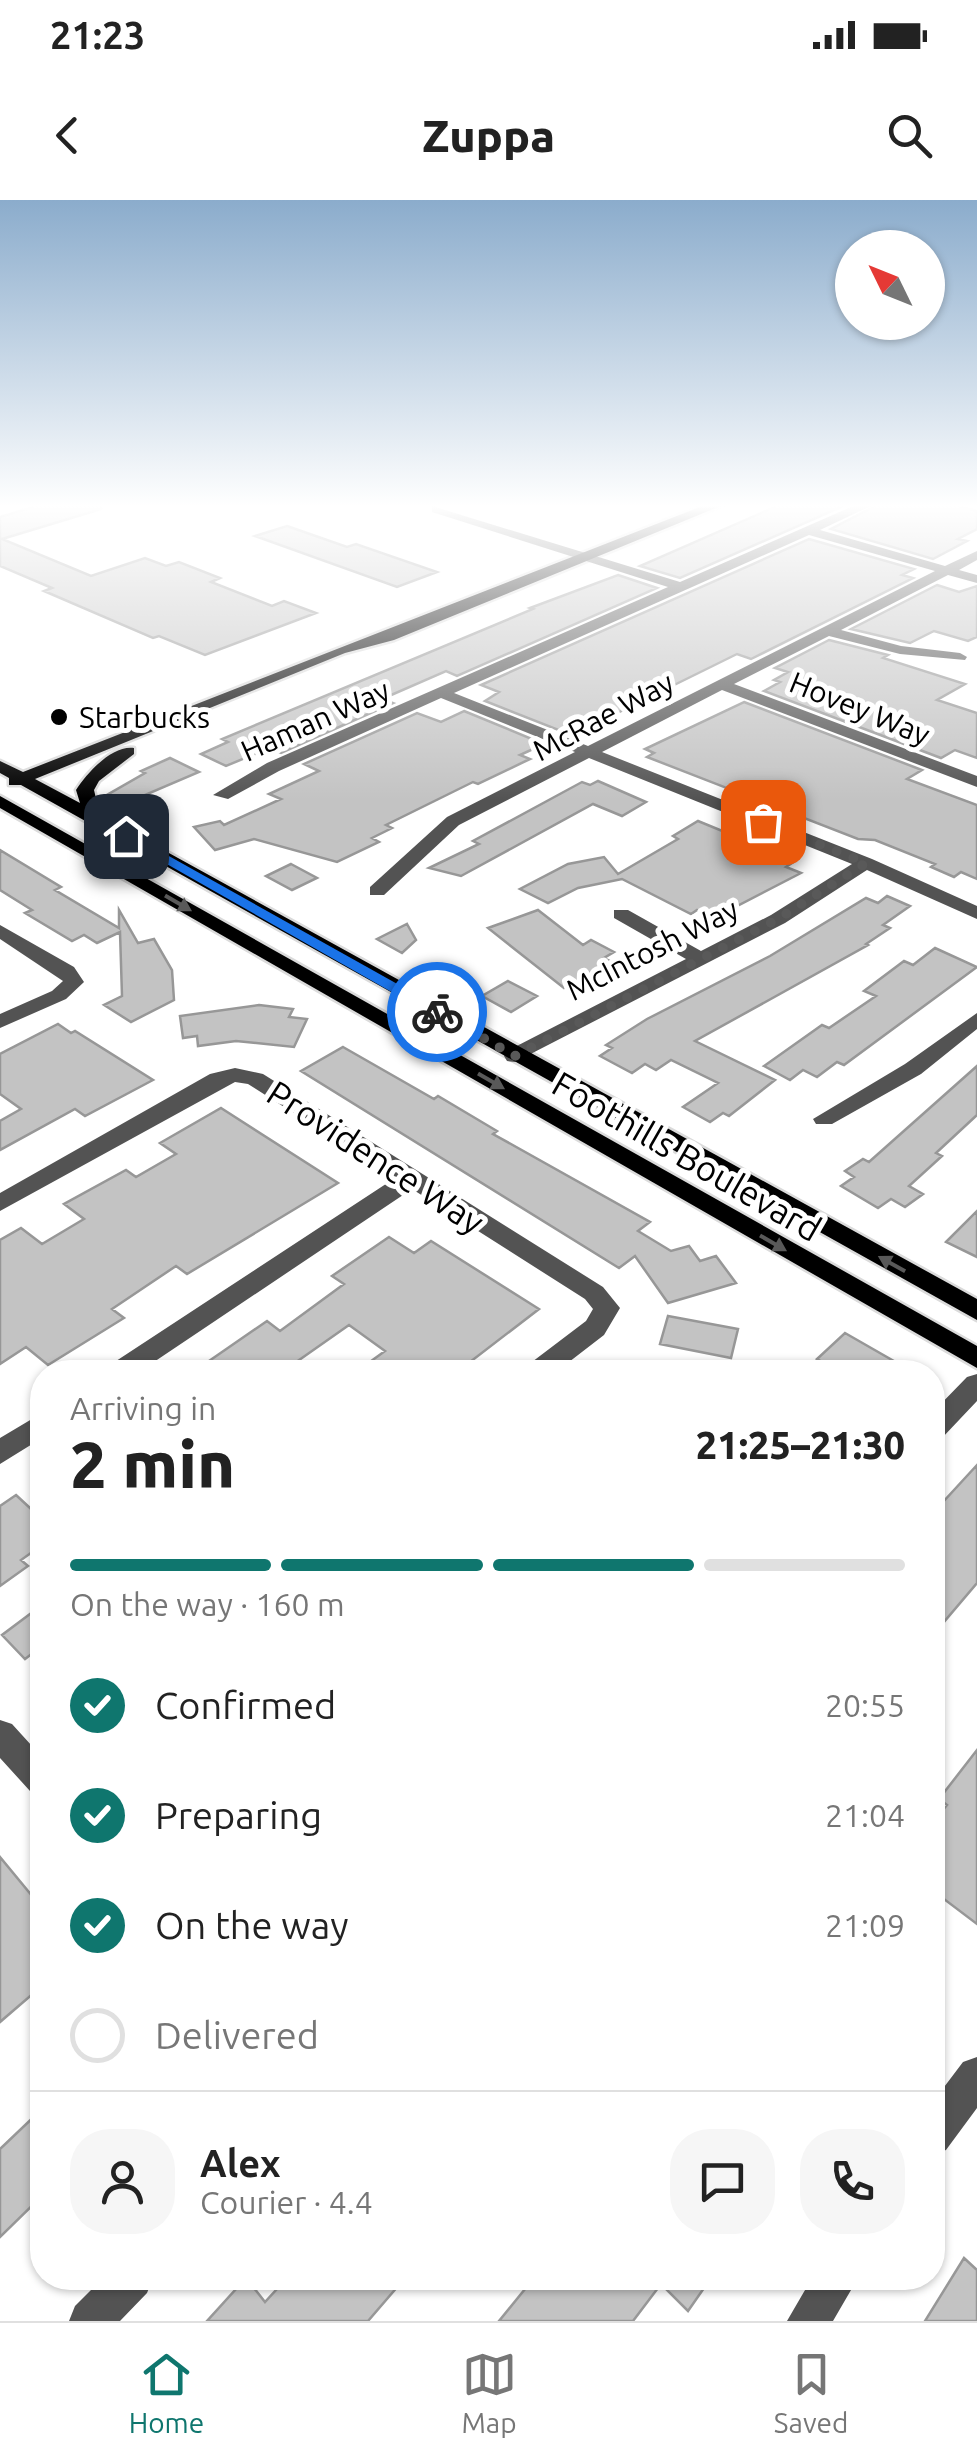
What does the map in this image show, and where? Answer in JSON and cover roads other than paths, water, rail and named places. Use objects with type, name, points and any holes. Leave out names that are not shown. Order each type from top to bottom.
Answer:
[{"type":"main road","points":[[1,798],[340,650],[388,637],[476,602]]},
{"type":"main road","points":[[31,783],[128,751],[360,655],[388,637]]},
{"type":"main road","points":[[92,816],[84,790],[92,778],[128,751]]},
{"type":"main road","name":"Foothills Boulevard","points":[[0,766],[977,1311]]},
{"type":"main road","name":"Foothills Boulevard","points":[[1,798],[977,1358]]},
{"type":"street","name":"Haman Way","points":[[222,794],[274,767],[647,602]]},
{"type":"street","name":"McRae Way","points":[[377,891],[453,821],[592,754],[884,602]]},
{"type":"street","points":[[829,630],[900,650],[960,657]]},
{"type":"street","name":"Hovey Way","points":[[722,685],[976,780]]},
{"type":"street","points":[[442,693],[866,863],[977,913]]},
{"type":"street","name":"McIntosh Way","points":[[515,1056],[778,919],[866,863]]},
{"type":"street","points":[[621,914],[698,958]]},
{"type":"street","points":[[0,931],[67,971],[74,982],[59,994],[0,1022]]},
{"type":"street","points":[[824,1119],[913,1068],[977,1020]]},
{"type":"street","name":"Providence Way","points":[[0,1203],[218,1079],[236,1075],[254,1080],[594,1293],[607,1308],[595,1328],[554,1360]]},
{"type":"street","points":[[138,1360],[408,1180]]},
{"type":"street","points":[[945,1417],[977,1384]]},
{"type":"street","points":[[0,1453],[30,1432]]},
{"type":"street","points":[[0,1735],[30,1765]]},
{"type":"street","points":[[945,2119],[977,2076]]},
{"type":"street","points":[[90,2321],[120,2290]]},
{"type":"street","points":[[808,2321],[830,2290]]},
{"type":"place","name":"Starbucks","points":[[59,717]]}]
